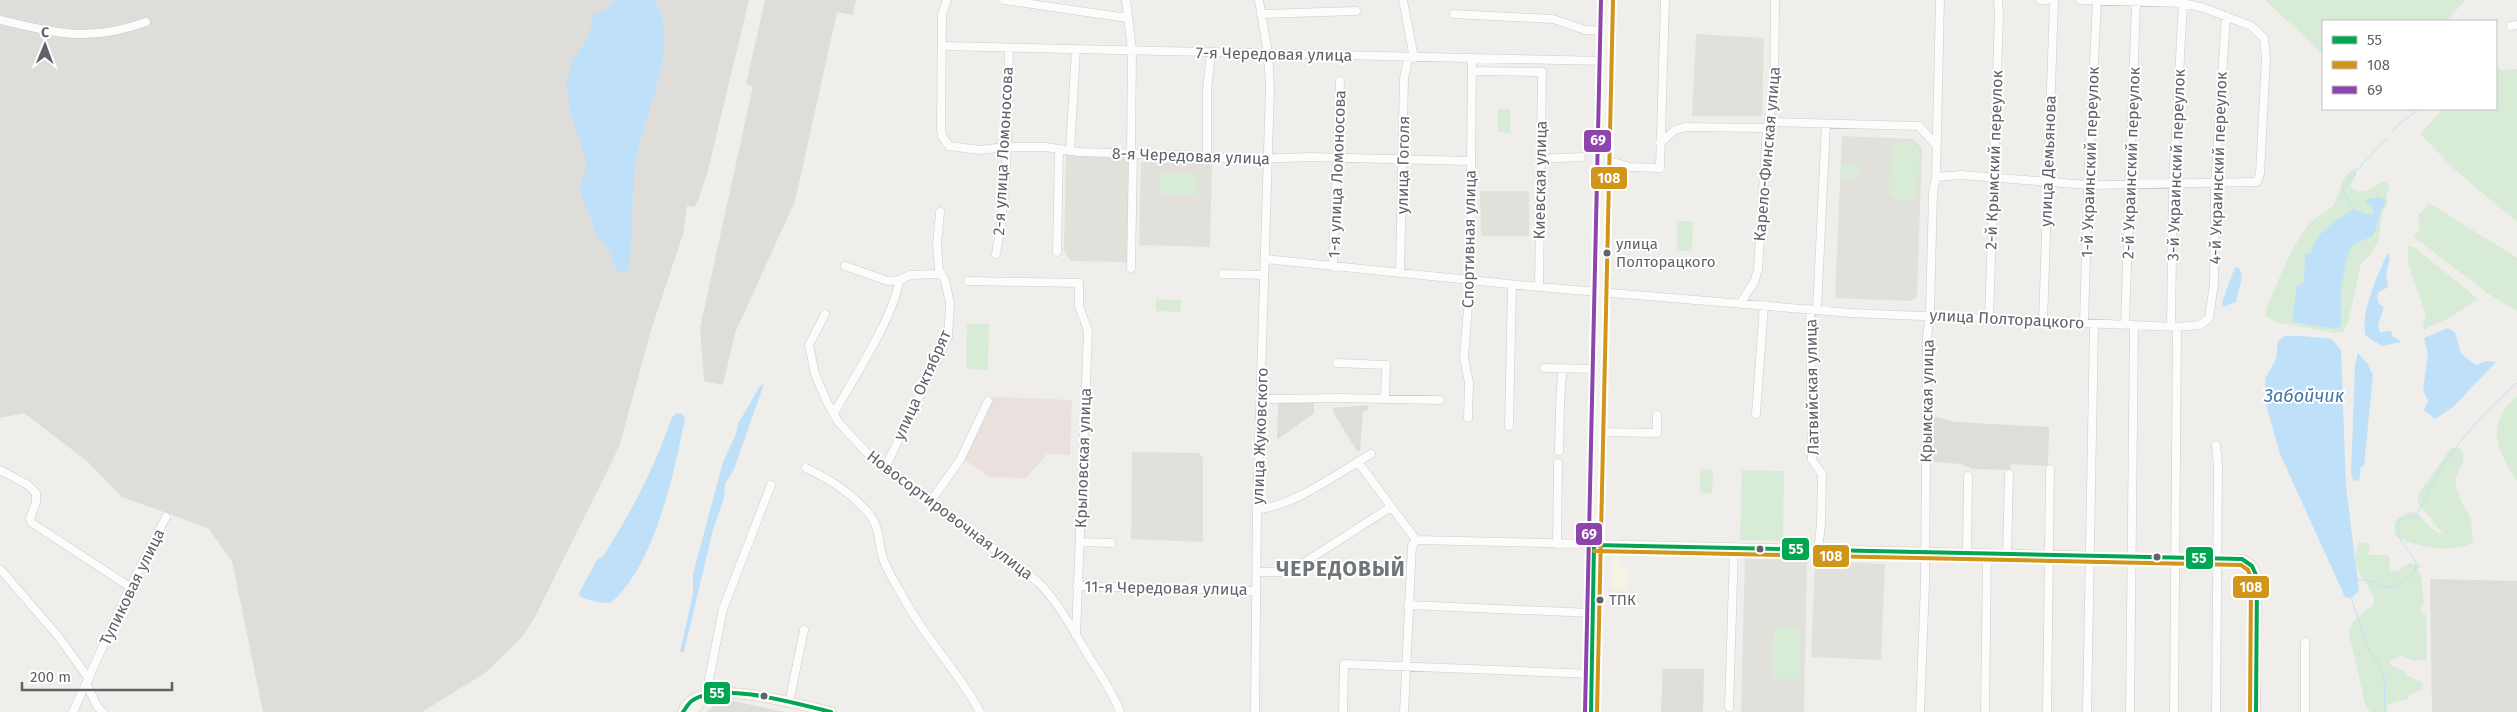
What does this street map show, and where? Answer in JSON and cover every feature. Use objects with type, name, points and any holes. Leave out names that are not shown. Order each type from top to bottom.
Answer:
[{"type":"main road","points":[[1591,712],[1607,0]]},
{"type":"main road","points":[[683,712],[687,702],[692,699],[710,694],[731,692],[831,712]]},
{"type":"main road","points":[[693,712],[699,703],[710,694]]},
{"type":"street","points":[[943,46],[942,15],[947,0]]},
{"type":"street","points":[[1004,0],[1076,9],[1095,14],[1127,18]]},
{"type":"street","points":[[1126,0],[1132,50],[1131,268]]},
{"type":"street","name":"улица Жуковского","points":[[1255,712],[1257,509],[1269,159],[1268,54],[1259,0]]},
{"type":"street","name":"улица Гоголя","points":[[1400,273],[1404,79],[1411,58],[1403,0]]},
{"type":"street","points":[[1603,162],[1617,163],[1630,167],[1660,168],[1665,0]]},
{"type":"street","name":"Карело-Финская улица","points":[[1740,304],[1754,282],[1758,270],[1768,125],[1774,95],[1776,0]]},
{"type":"street","name":"Крымская улица","points":[[1920,712],[1925,584],[1929,317],[1933,193],[1936,177],[1940,0]]},
{"type":"street","name":"2-й Крымский переулок","points":[[1989,320],[1998,0]]},
{"type":"street","points":[[2040,0],[2047,0]]},
{"type":"street","name":"улица Демьянова","points":[[2043,322],[2054,0]]},
{"type":"street","points":[[1936,177],[1947,175],[2088,185],[2257,182],[2260,173],[2266,58],[2264,38],[2244,21],[2188,2],[2080,0]]},
{"type":"street","name":"1-й Украинский переулок","points":[[2084,324],[2088,185],[2102,0]]},
{"type":"street","name":"2-й Украинский переулок","points":[[2125,324],[2136,1]]},
{"type":"street","name":"3-й Украинский переулок","points":[[2174,712],[2175,557],[2172,185],[2188,2]]},
{"type":"street","points":[[1261,14],[1356,11]]},
{"type":"street","points":[[1454,14],[1553,19],[1585,30],[1606,31]]},
{"type":"street","name":"4-й Украинский переулок","points":[[2209,318],[2214,284],[2215,184],[2226,16]]},
{"type":"street","points":[[0,20],[70,35],[86,36],[110,32],[146,22]]},
{"type":"street","name":"7-я Чередовая улица","points":[[943,46],[1606,61]]},
{"type":"street","name":"8-я Чередовая улица","points":[[943,46],[941,129],[945,141],[954,148],[980,150],[1006,146],[1046,147],[1070,151],[1207,156],[1234,160],[1338,158],[1470,160]]},
{"type":"street","name":"2-я улица Ломоносова","points":[[996,254],[1006,146],[1008,48]]},
{"type":"street","points":[[1070,151],[1076,49]]},
{"type":"street","points":[[1207,156],[1207,90],[1211,52]]},
{"type":"street","name":"Спортивная улица","points":[[1468,418],[1469,383],[1464,357],[1470,281],[1472,58]]},
{"type":"street","name":"Киевская улица","points":[[1472,71],[1542,72],[1539,287]]},
{"type":"street","name":"1-я улица Ломоносова","points":[[1334,267],[1340,81]]},
{"type":"street","points":[[1660,143],[1675,130],[1685,127],[1826,124],[1919,126],[1936,145]]},
{"type":"street","name":"Латвийская улица","points":[[1818,551],[1821,524],[1822,474],[1812,460],[1813,309],[1826,124]]},
{"type":"street","points":[[1058,252],[1059,150]]},
{"type":"street","points":[[1540,159],[1581,157]]},
{"type":"street","name":"улица Октябрят","points":[[885,468],[948,337],[950,304],[945,280],[940,274],[937,244],[940,212]]},
{"type":"street","name":"улица Полторацкого","points":[[1265,259],[1470,281],[1764,306],[1929,317],[2174,327],[2200,325],[2209,318]]},
{"type":"street","points":[[845,266],[888,281],[899,280],[910,275],[940,274]]},
{"type":"street","points":[[1223,274],[1264,275]]},
{"type":"street","points":[[834,413],[874,342],[896,294],[899,280]]},
{"type":"street","name":"Крыловская улица","points":[[968,281],[1079,283],[1079,306],[1088,331],[1080,542],[1076,586],[1076,634]]},
{"type":"street","points":[[1509,426],[1512,284]]},
{"type":"street","points":[[1756,414],[1764,306]]},
{"type":"street","name":"Новосортировочная улица","points":[[825,314],[809,348],[815,374],[834,413],[846,432],[868,455],[1034,579],[1054,600],[1076,634],[1108,687],[1120,712]]},
{"type":"street","points":[[2087,712],[2094,324]]},
{"type":"street","points":[[2130,712],[2134,325]]},
{"type":"street","points":[[1337,363],[1386,364],[1385,399]]},
{"type":"street","points":[[1544,368],[1598,369]]},
{"type":"street","points":[[1558,451],[1562,394],[1559,382],[1562,368]]},
{"type":"street","points":[[1261,399],[1440,400]]},
{"type":"street","points":[[930,501],[960,460],[988,401]]},
{"type":"street","points":[[1597,432],[1656,433],[1657,415]]},
{"type":"street","points":[[2216,445],[2216,712]]},
{"type":"street","points":[[1257,509],[1269,509],[1288,502],[1371,454]]},
{"type":"street","points":[[1358,462],[1416,540]]},
{"type":"street","points":[[1557,544],[1558,463]]},
{"type":"street","points":[[806,468],[842,487],[870,515],[877,528],[883,558],[917,621],[953,668],[980,712]]},
{"type":"street","points":[[2047,712],[2050,469]]},
{"type":"street","points":[[0,470],[28,485],[36,493],[36,502],[30,519],[32,523],[130,587]]},
{"type":"street","points":[[2007,554],[2009,474]]},
{"type":"street","points":[[1968,476],[1968,554]]},
{"type":"street","points":[[710,694],[709,680],[723,609],[771,485]]},
{"type":"street","points":[[1257,572],[1300,572],[1302,564],[1391,507]]},
{"type":"street","name":"Тупиковая улица","points":[[73,712],[130,587],[166,517]]},
{"type":"street","points":[[1416,540],[1594,546],[2242,559],[2251,563],[2256,569],[2256,712]]},
{"type":"street","points":[[1404,712],[1412,546],[1416,540]]},
{"type":"street","points":[[1080,542],[1111,542]]},
{"type":"street","points":[[1729,707],[1734,549]]},
{"type":"street","points":[[1985,712],[1987,554]]},
{"type":"street","points":[[1,570],[58,636],[88,682],[97,706],[103,712]]},
{"type":"street","name":"11-я Чередовая улица","points":[[1076,586],[1256,591]]},
{"type":"street","points":[[1408,605],[1592,613]]},
{"type":"street","points":[[789,703],[804,630]]},
{"type":"street","points":[[2305,642],[2305,712]]},
{"type":"street","points":[[1343,712],[1344,664],[1591,674]]},
{"type":"shaded area","points":[[0,0],[749,0],[708,170],[698,201],[694,207],[687,206],[683,234],[651,330],[619,447],[535,617],[522,637],[485,673],[422,712],[263,712],[232,561],[208,528],[122,497],[88,462],[24,413],[0,418]]},
{"type":"shaded area","points":[[765,0],[856,0],[853,15],[837,12],[795,201],[735,333],[723,385],[704,381],[700,328],[753,86],[746,84]]},
{"type":"shaded area","points":[[1696,34],[1764,38],[1762,116],[1692,116]]},
{"type":"shaded area","points":[[1842,136],[1913,139],[1922,148],[1917,297],[1910,301],[1835,298]]},
{"type":"shaded area","points":[[1066,154],[1130,156],[1127,262],[1070,261],[1064,250]]},
{"type":"shaded area","points":[[1141,162],[1212,163],[1210,247],[1139,245]]},
{"type":"shaded area","points":[[1480,191],[1529,191],[1529,236],[1481,236]]},
{"type":"shaded area","points":[[993,397],[1072,400],[1070,455],[1047,454],[1026,478],[989,477],[964,459]]},
{"type":"shaded area","points":[[1314,401],[1314,413],[1277,440],[1278,402]]},
{"type":"shaded area","points":[[1368,405],[1368,410],[1363,411],[1360,451],[1357,451],[1334,414],[1333,408]]},
{"type":"shaded area","points":[[1932,416],[1956,422],[2049,427],[2048,466],[2011,464],[2010,470],[1973,469],[1961,464],[1932,462]]},
{"type":"shaded area","points":[[1132,452],[1199,453],[1203,458],[1203,542],[1131,539]]},
{"type":"shaded area","points":[[1613,556],[1620,556],[1620,569],[1628,569],[1627,589],[1611,589]]},
{"type":"shaded area","points":[[1745,558],[1807,559],[1804,712],[1741,712]]},
{"type":"shaded area","points":[[1815,561],[1885,564],[1881,660],[1811,657]]},
{"type":"shaded area","points":[[2430,579],[2517,581],[2517,712],[2432,712]]},
{"type":"shaded area","points":[[1663,669],[1704,669],[1703,712],[1661,712]]},
{"type":"shaded area","points":[[723,699],[785,712],[706,712]]},
{"type":"green space","points":[[2265,0],[2466,0],[2447,20],[2322,20],[2322,53]]},
{"type":"green space","points":[[2497,68],[2502,70],[2517,69],[2517,222],[2454,169],[2420,134],[2442,110],[2497,110]]},
{"type":"green space","points":[[1498,109],[1510,109],[1510,133],[1498,132]]},
{"type":"green space","points":[[1906,140],[1916,145],[1920,156],[1917,194],[1914,198],[1903,202],[1896,199],[1889,192],[1890,155],[1895,144]]},
{"type":"green space","points":[[1842,163],[1859,164],[1858,179],[1841,178]]},
{"type":"green space","points":[[2355,168],[2356,175],[2350,186],[2354,190],[2367,190],[2385,181],[2389,185],[2389,190],[2386,195],[2387,205],[2382,212],[2379,239],[2371,254],[2361,264],[2348,322],[2343,332],[2335,333],[2276,322],[2265,315],[2291,252],[2310,223],[2334,204],[2342,182],[2347,174]]},
{"type":"green space","points":[[1159,173],[1197,174],[1197,195],[1159,194]]},
{"type":"green space","points":[[2429,203],[2517,258],[2517,311],[2487,293],[2414,237],[2420,228],[2418,216]]},
{"type":"green space","points":[[1677,221],[1693,221],[1692,251],[1677,251]]},
{"type":"green space","points":[[2408,246],[2414,247],[2478,299],[2449,318],[2424,329],[2423,324],[2426,316],[2408,263]]},
{"type":"green space","points":[[1156,299],[1181,300],[1180,312],[1156,311]]},
{"type":"green space","points":[[967,324],[989,324],[988,370],[966,369]]},
{"type":"green space","points":[[2517,396],[2517,481],[2499,448],[2497,427],[2507,406]]},
{"type":"green space","points":[[2451,448],[2459,448],[2463,456],[2455,481],[2461,501],[2471,519],[2473,542],[2464,546],[2444,549],[2424,546],[2395,536],[2394,523],[2410,512],[2416,513],[2430,527],[2443,534],[2418,504],[2418,495]]},
{"type":"green space","points":[[1703,469],[1713,472],[1712,492],[1710,494],[1700,492],[1700,472]]},
{"type":"green space","points":[[1742,470],[1784,471],[1783,541],[1740,540]]},
{"type":"green space","points":[[2360,542],[2370,544],[2368,555],[2387,555],[2390,558],[2389,572],[2399,570],[2409,563],[2421,566],[2418,570],[2421,576],[2424,603],[2420,609],[2427,617],[2426,662],[2421,659],[2413,661],[2401,655],[2389,664],[2403,670],[2406,675],[2419,680],[2423,684],[2421,690],[2411,694],[2408,699],[2387,704],[2387,712],[2370,712],[2365,703],[2349,633],[2355,620],[2374,603],[2373,596],[2358,569],[2356,561],[2356,552]]},
{"type":"green space","points":[[1774,627],[1801,628],[1800,679],[1773,679]]},
{"type":"water","points":[[615,0],[654,0],[662,17],[664,36],[659,77],[637,155],[633,185],[628,274],[623,274],[611,263],[612,255],[597,236],[579,188],[587,166],[570,110],[566,86],[572,62],[590,33],[593,16],[608,8]]},
{"type":"water","points":[[2377,197],[2387,200],[2380,213],[2373,236],[2352,245],[2346,260],[2341,288],[2341,326],[2335,329],[2294,322],[2293,315],[2297,286],[2304,282],[2305,253],[2311,253],[2313,246],[2322,233],[2354,209],[2367,214],[2374,213],[2372,206],[2365,203],[2365,200]]},
{"type":"water","points":[[2388,252],[2390,259],[2386,273],[2388,287],[2379,292],[2377,296],[2379,304],[2384,307],[2378,325],[2380,332],[2391,331],[2392,336],[2402,342],[2382,346],[2366,336],[2365,317],[2375,282]]},
{"type":"water","points":[[2235,267],[2240,269],[2242,277],[2236,302],[2223,307],[2222,302]]},
{"type":"water","points":[[2448,328],[2455,332],[2461,354],[2476,365],[2485,361],[2496,362],[2453,407],[2435,419],[2424,410],[2428,401],[2423,390],[2428,354],[2424,338]]},
{"type":"water","name":"Забойчик","points":[[2285,336],[2332,339],[2341,350],[2346,487],[2359,591],[2351,598],[2345,597],[2280,454],[2267,408],[2265,379],[2276,359],[2278,341]]},
{"type":"water","points":[[2358,353],[2367,363],[2373,375],[2364,466],[2361,466],[2359,481],[2353,480],[2351,473],[2355,365]]},
{"type":"water","points":[[764,384],[734,469],[725,484],[724,498],[713,530],[684,652],[680,652],[693,593],[693,574],[723,462],[736,434],[738,424],[760,386]]},
{"type":"water","points":[[677,413],[682,414],[685,418],[675,465],[660,517],[640,566],[611,603],[582,597],[579,595],[580,591],[597,560],[604,555],[624,522],[650,471],[672,417]]},
{"type":"waterway","points":[[2392,132],[2399,124],[2418,110]]},
{"type":"waterway","points":[[2354,209],[2343,190],[2357,170],[2387,138]]},
{"type":"waterway","points":[[2357,580],[2370,581],[2384,587],[2390,587],[2401,583],[2414,572],[2416,566],[2415,559],[2400,539],[2398,530],[2399,520],[2415,516],[2437,475],[2460,441],[2487,411],[2517,383]]},
{"type":"waterway","points":[[2351,598],[2368,648],[2380,666],[2384,677],[2385,712]]},
{"type":"transit line","name":"69","points":[[1585,712],[1601,0]]},
{"type":"transit line","name":"108","points":[[1597,712],[1613,0]]},
{"type":"transit line","name":"55","points":[[1594,545],[2242,559],[2252,566],[2257,577],[2256,712]]},
{"type":"transit line","name":"55","points":[[1591,712],[1594,545]]},
{"type":"transit line","name":"108","points":[[1594,551],[2241,565],[2248,570],[2251,578],[2250,712]]},
{"type":"transit line","name":"55","points":[[683,712],[693,700],[706,695],[722,693],[760,696],[831,712]]},
{"type":"place","name":"улица Полторацкого","points":[[1607,253]]},
{"type":"place","name":"ТПК","points":[[1600,600]]},
{"type":"district","name":"ЧЕРЕДОВЫЙ","points":[[1341,569]]}]
